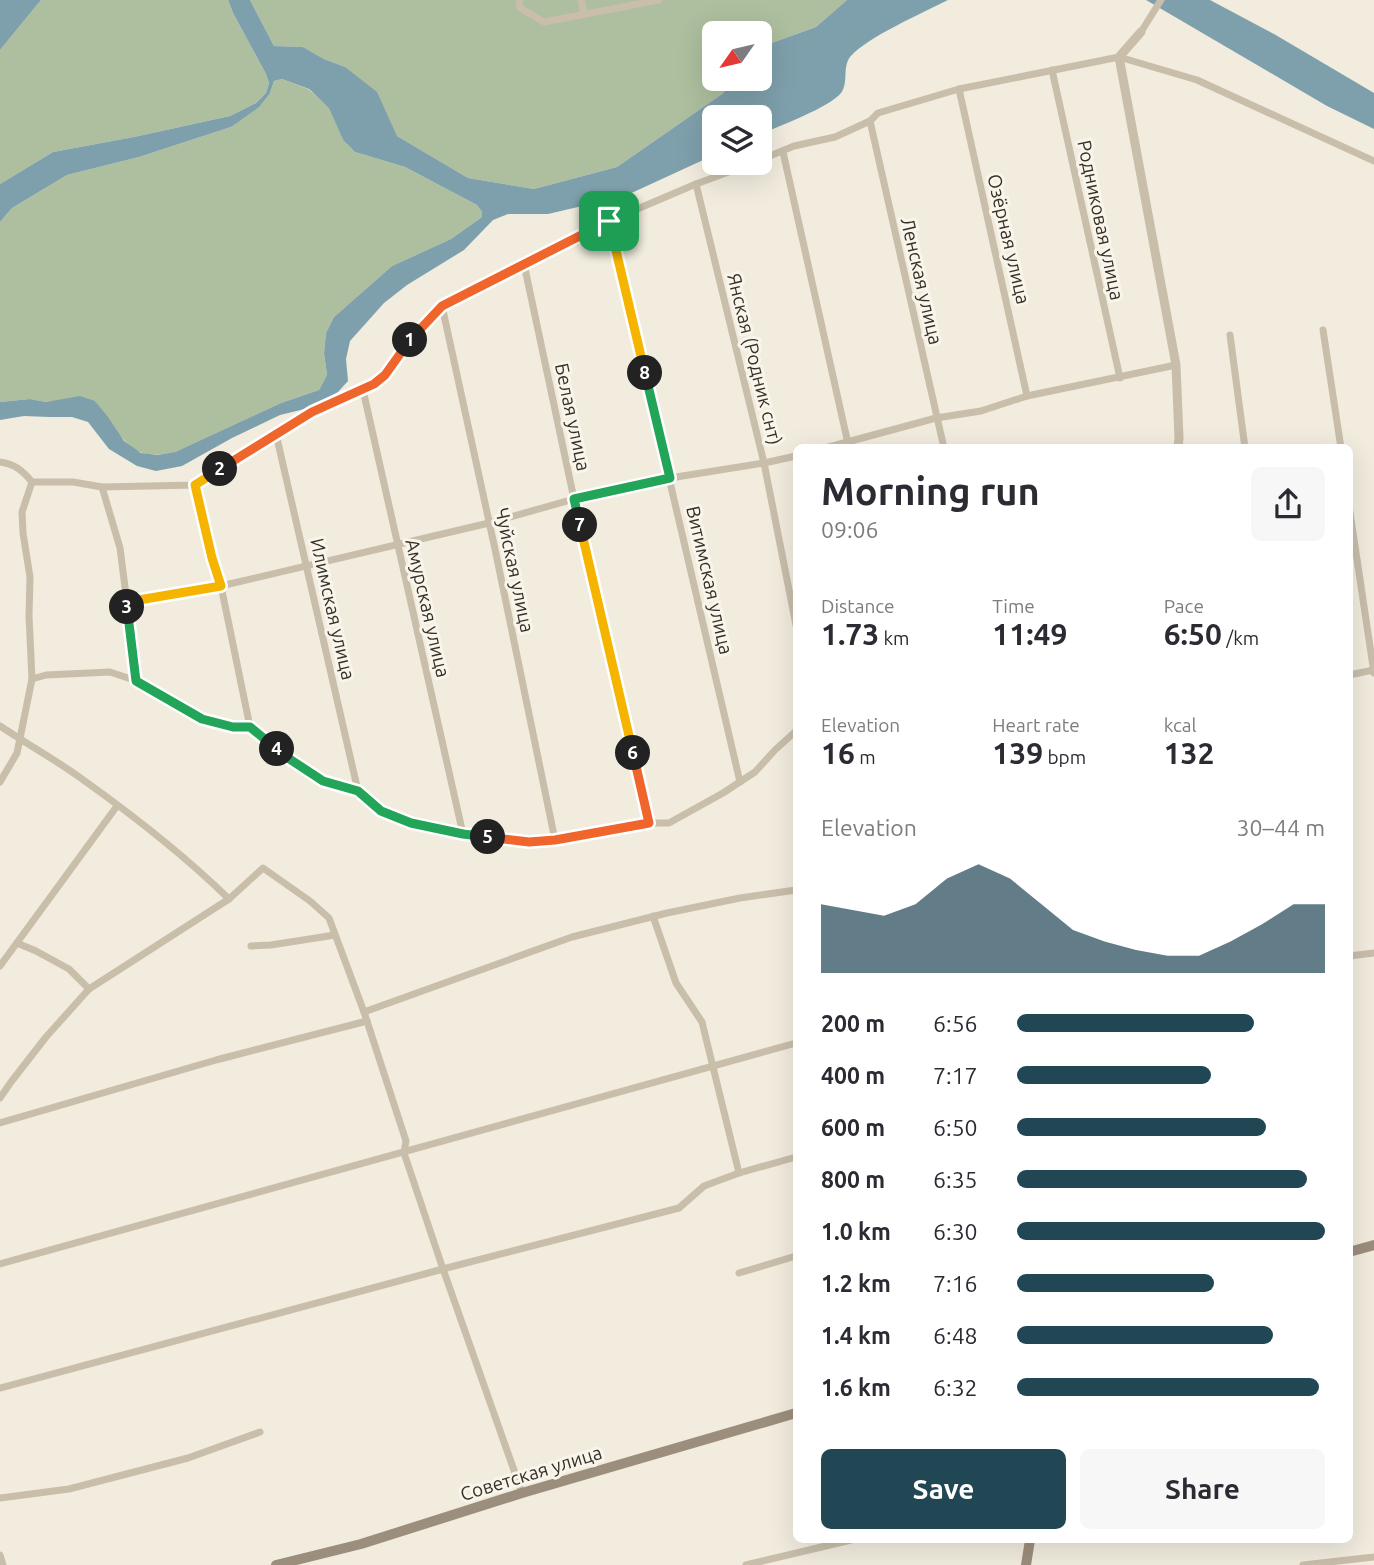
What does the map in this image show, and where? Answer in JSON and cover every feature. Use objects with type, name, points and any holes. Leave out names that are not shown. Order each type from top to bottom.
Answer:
[{"type":"main road","points":[[1353,1251],[1374,1245]]},
{"type":"main road","name":"Советская улица","points":[[276,1565],[361,1544],[523,1493],[793,1414]]},
{"type":"main road","points":[[1026,1565],[1030,1543]]},
{"type":"street","points":[[519,0],[520,8],[544,22],[659,0]]},
{"type":"street","points":[[581,0],[584,14]]},
{"type":"street","points":[[1119,57],[1141,32],[1161,0]]},
{"type":"street","points":[[1119,57],[1176,365],[1178,444]]},
{"type":"street","points":[[772,156],[794,146],[835,137],[870,121],[878,113],[959,89],[1119,57],[1197,80],[1374,161]]},
{"type":"street","name":"Родниковая улица","points":[[1052,70],[1120,377]]},
{"type":"street","name":"Озёрная улица","points":[[959,89],[1027,396]]},
{"type":"street","name":"Ленская улица","points":[[870,121],[943,444]]},
{"type":"street","points":[[783,152],[848,444]]},
{"type":"street","points":[[32,482],[73,482],[102,486],[195,485],[312,412],[363,390],[385,375],[405,344],[442,306],[609,221],[720,175]]},
{"type":"street","name":"Янская (Родник снт)","points":[[696,184],[764,463],[793,610]]},
{"type":"street","name":"Витимская улица","points":[[609,221],[740,782]]},
{"type":"street","name":"Белая улица","points":[[524,264],[574,499],[649,823]]},
{"type":"street","name":"Чуйская улица","points":[[442,306],[555,840]]},
{"type":"street","points":[[1323,330],[1339,444]]},
{"type":"street","points":[[1230,335],[1244,444]]},
{"type":"street","points":[[851,444],[936,418],[981,411],[1027,396],[1176,365]]},
{"type":"street","name":"Амурская улица","points":[[363,390],[463,834]]},
{"type":"street","name":"Илимская улица","points":[[276,433],[358,791]]},
{"type":"street","points":[[127,602],[221,586],[670,478],[793,457]]},
{"type":"street","points":[[0,462],[14,465],[32,482]]},
{"type":"street","points":[[0,782],[17,752],[32,679],[30,576],[22,512],[32,482]]},
{"type":"street","points":[[195,485],[221,586],[250,727],[288,758],[323,781],[358,791],[381,811],[411,823],[463,834],[529,842],[649,823],[669,823],[755,772],[793,734]]},
{"type":"street","points":[[102,486],[120,548],[136,681]]},
{"type":"street","points":[[1353,532],[1374,671],[1353,674]]},
{"type":"street","points":[[32,679],[46,675],[110,672],[136,681],[202,719],[233,727],[250,727]]},
{"type":"street","points":[[0,726],[117,806],[199,870],[229,899]]},
{"type":"street","points":[[0,966],[117,806]]},
{"type":"street","points":[[0,1098],[46,1037],[89,989],[229,899],[263,868],[310,901],[329,918],[364,1012],[406,1141],[404,1153],[523,1493]]},
{"type":"street","points":[[364,1012],[572,937],[653,916],[793,890]]},
{"type":"street","points":[[653,916],[676,983],[702,1022],[739,1173]]},
{"type":"street","points":[[251,946],[335,934]]},
{"type":"street","points":[[17,943],[68,969],[89,989]]},
{"type":"street","points":[[1353,956],[1374,953]]},
{"type":"street","points":[[0,1123],[216,1060],[367,1021]]},
{"type":"street","points":[[0,1264],[793,1044]]},
{"type":"street","points":[[0,1388],[679,1208],[704,1186],[793,1158]]},
{"type":"street","points":[[738,1273],[793,1257]]},
{"type":"street","points":[[0,1498],[69,1489],[188,1458],[260,1432]]},
{"type":"street","points":[[747,1565],[766,1563],[840,1543]]},
{"type":"street","points":[[0,1555],[3,1565]]},
{"type":"street","points":[[1303,1565],[1374,1557]]},
{"type":"green space","points":[[41,0],[228,0],[266,74],[269,83],[266,93],[256,103],[230,116],[53,152],[0,184],[0,50]]},
{"type":"green space","points":[[250,0],[847,0],[816,27],[772,43],[772,21],[702,21],[702,91],[725,91],[722,94],[702,105],[702,108],[617,167],[534,189],[468,178],[397,136],[388,119],[345,67],[303,47],[274,46]]},
{"type":"green space","points":[[282,79],[308,89],[329,107],[343,140],[355,152],[405,167],[477,205],[482,217],[451,239],[392,266],[334,317],[326,333],[324,353],[327,375],[319,390],[281,403],[175,452],[158,455],[133,448],[121,437],[95,401],[46,402],[30,399],[0,402],[0,222],[12,208],[67,175],[139,157],[231,127],[270,93],[274,81]]},
{"type":"water","points":[[0,0],[41,0],[0,50]]},
{"type":"water","points":[[228,0],[250,0],[274,46],[303,47],[345,67],[377,92],[397,136],[468,178],[534,189],[617,167],[702,108],[702,161],[625,196],[548,214],[508,214],[493,220],[464,250],[407,285],[384,303],[350,341],[346,359],[348,381],[338,392],[313,407],[280,415],[182,466],[156,471],[137,466],[109,449],[88,422],[72,417],[24,416],[0,420],[0,402],[30,399],[46,402],[80,396],[95,401],[124,441],[141,453],[157,455],[175,452],[281,403],[319,390],[327,375],[324,353],[326,333],[334,317],[392,266],[451,239],[482,217],[477,205],[405,167],[355,152],[343,140],[329,108],[309,89],[282,79],[274,81],[270,93],[259,107],[231,127],[139,157],[67,175],[12,208],[0,222],[0,184],[53,152],[230,116],[256,103],[266,93],[269,83]]},
{"type":"water","points":[[847,0],[948,0],[910,18],[858,49],[846,66],[845,84],[841,93],[814,111],[772,130],[772,105],[706,105],[725,91],[772,91],[772,43],[816,27]]},
{"type":"water","points":[[1146,0],[1210,0],[1274,34],[1374,93],[1374,129],[1327,106]]},
{"type":"route","points":[[609,221],[670,478],[574,499],[649,823],[529,842],[463,834],[411,823],[381,811],[358,791],[323,781],[288,758],[250,727],[233,727],[202,719],[136,681],[127,602],[221,586],[195,485],[312,412],[374,384],[385,375],[405,344],[442,306],[609,221]]}]
